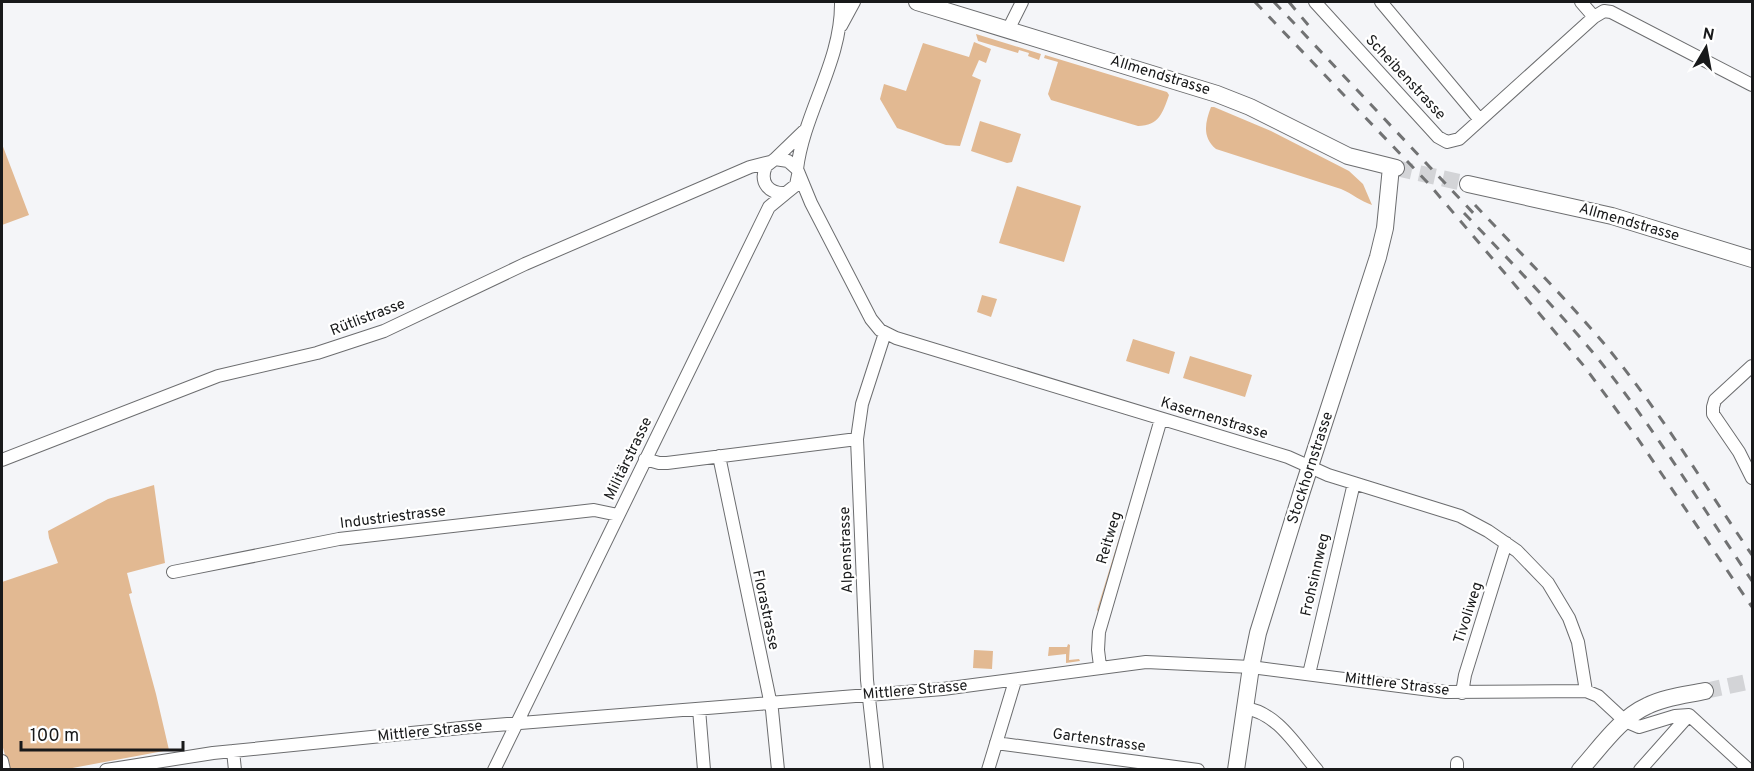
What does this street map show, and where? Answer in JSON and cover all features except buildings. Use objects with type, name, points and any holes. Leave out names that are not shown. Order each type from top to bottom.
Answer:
[{"type":"main road","name":"Allmendstrasse","points":[[917,2],[1231,99],[1340,153],[1393,168]]},
{"type":"main road","name":"Stockhornstrasse","points":[[1236,770],[1251,667],[1263,615],[1378,257],[1393,168]]},
{"type":"main road","name":"Allmendstrasse","points":[[1468,184],[1603,214],[1752,259]]},
{"type":"main road","points":[[1580,770],[1625,721],[1640,709],[1653,703],[1705,691]]},
{"type":"street","points":[[840,27],[841,2]]},
{"type":"street","points":[[787,192],[796,184],[804,131],[821,92],[840,27],[854,2]]},
{"type":"street","points":[[1008,30],[1022,2]]},
{"type":"street","name":"Scheibenstrasse","points":[[1316,2],[1441,139],[1447,142],[1455,141],[1480,120],[1594,17]]},
{"type":"street","name":"Scheibenstrasse","points":[[1380,2],[1480,120]]},
{"type":"street","points":[[1581,2],[1594,17],[1600,12],[1611,12],[1752,85]]},
{"type":"street","points":[[769,207],[764,170],[804,131]]},
{"type":"street","points":[[773,160],[788,160],[797,172],[871,319],[885,333]]},
{"type":"street","name":"Rütlistrasse","points":[[2,460],[218,376],[317,353],[384,331],[525,264],[750,167],[773,160]]},
{"type":"street","points":[[734,175],[750,177],[766,184],[775,193],[787,192],[799,195],[811,203]]},
{"type":"street","name":"Militärstrasse","points":[[494,770],[769,207],[787,192]]},
{"type":"street","name":"Kasernenstrasse","points":[[885,333],[1288,458],[1354,483],[1460,516],[1506,543],[1538,572],[1560,601],[1578,642],[1586,691]]},
{"type":"street","name":"Alpenstrasse","points":[[877,770],[869,696],[857,439],[862,404],[885,333]]},
{"type":"street","points":[[1752,366],[1715,400],[1713,407],[1713,414],[1739,452],[1752,478]]},
{"type":"street","name":"Reitweg","points":[[1100,666],[1099,632],[1161,419]]},
{"type":"street","points":[[645,459],[667,463],[857,439]]},
{"type":"street","name":"Florastrasse","points":[[719,456],[770,704],[777,770]]},
{"type":"street","name":"Frohsinnweg","points":[[1309,674],[1354,483]]},
{"type":"street","name":"Industriestrasse","points":[[173,572],[339,539],[594,510],[618,515]]},
{"type":"street","name":"Tivoliweg","points":[[1462,693],[1465,675],[1506,543]]},
{"type":"street","name":"Mittlere Strasse","points":[[106,770],[173,758],[233,751],[516,724],[869,696],[1015,681],[1100,666],[1146,662],[1251,667],[1462,693],[1586,691]]},
{"type":"street","points":[[988,770],[1015,681]]},
{"type":"street","points":[[1586,691],[1598,696],[1625,721],[1639,727],[1675,716],[1689,715],[1743,768]]},
{"type":"street","points":[[1245,708],[1259,711],[1272,718],[1317,770]]},
{"type":"street","points":[[699,710],[704,770]]},
{"type":"street","points":[[1640,770],[1689,715]]},
{"type":"street","name":"Gartenstrasse","points":[[996,743],[1198,770]]},
{"type":"street","points":[[233,751],[235,770]]},
{"type":"street","points":[[2,760],[4,770]]},
{"type":"shaded area","points":[[976,34],[1041,54],[1039,60],[1028,56],[1029,53],[1019,50],[1018,53],[978,41]]},
{"type":"shaded area","points":[[974,42],[991,49],[986,63],[979,60],[972,76],[981,80],[960,146],[946,145],[897,128],[880,99],[884,84],[906,91],[923,43],[969,57]]},
{"type":"shaded area","points":[[1045,55],[1167,92],[1169,95],[1165,107],[1151,124],[1138,126],[1051,100],[1048,94],[1058,62],[1044,58]]},
{"type":"shaded area","points":[[1211,107],[1271,131],[1349,171],[1363,184],[1372,205],[1341,189],[1216,149],[1208,140],[1206,130]]},
{"type":"shaded area","points":[[980,121],[1021,134],[1012,162],[1007,163],[971,151]]},
{"type":"shaded area","points":[[2,144],[29,215],[2,225]]},
{"type":"shaded area","points":[[1017,186],[1081,206],[1064,262],[999,243]]},
{"type":"shaded area","points":[[982,295],[997,299],[991,317],[977,312]]},
{"type":"shaded area","points":[[1133,339],[1175,352],[1169,374],[1126,361]]},
{"type":"shaded area","points":[[1190,356],[1252,375],[1245,397],[1183,378]]},
{"type":"shaded area","points":[[154,485],[165,563],[127,573],[132,593],[129,594],[169,750],[67,769],[9,770],[2,744],[2,582],[58,563],[48,531],[108,499]]},
{"type":"shaded area","points":[[1128,509],[1130,509],[1099,613],[1097,610]]},
{"type":"shaded area","points":[[1068,644],[1070,645],[1069,660],[1079,659],[1080,661],[1066,663],[1066,654],[1048,656],[1049,647],[1067,647]]},
{"type":"shaded area","points":[[974,650],[993,651],[992,669],[973,668]]},
{"type":"tunnel","points":[[1396,168],[1468,184]]},
{"type":"tunnel","points":[[1705,691],[1752,681]]},
{"type":"railway","points":[[1255,2],[1428,183],[1584,366],[1638,439],[1752,607]]},
{"type":"railway","points":[[1274,2],[1477,217]]},
{"type":"railway","points":[[1289,2],[1314,32]]},
{"type":"railway","points":[[1475,205],[1574,310],[1626,371],[1752,555]]},
{"type":"railway","points":[[1464,213],[1595,355],[1676,466],[1752,581]]}]
